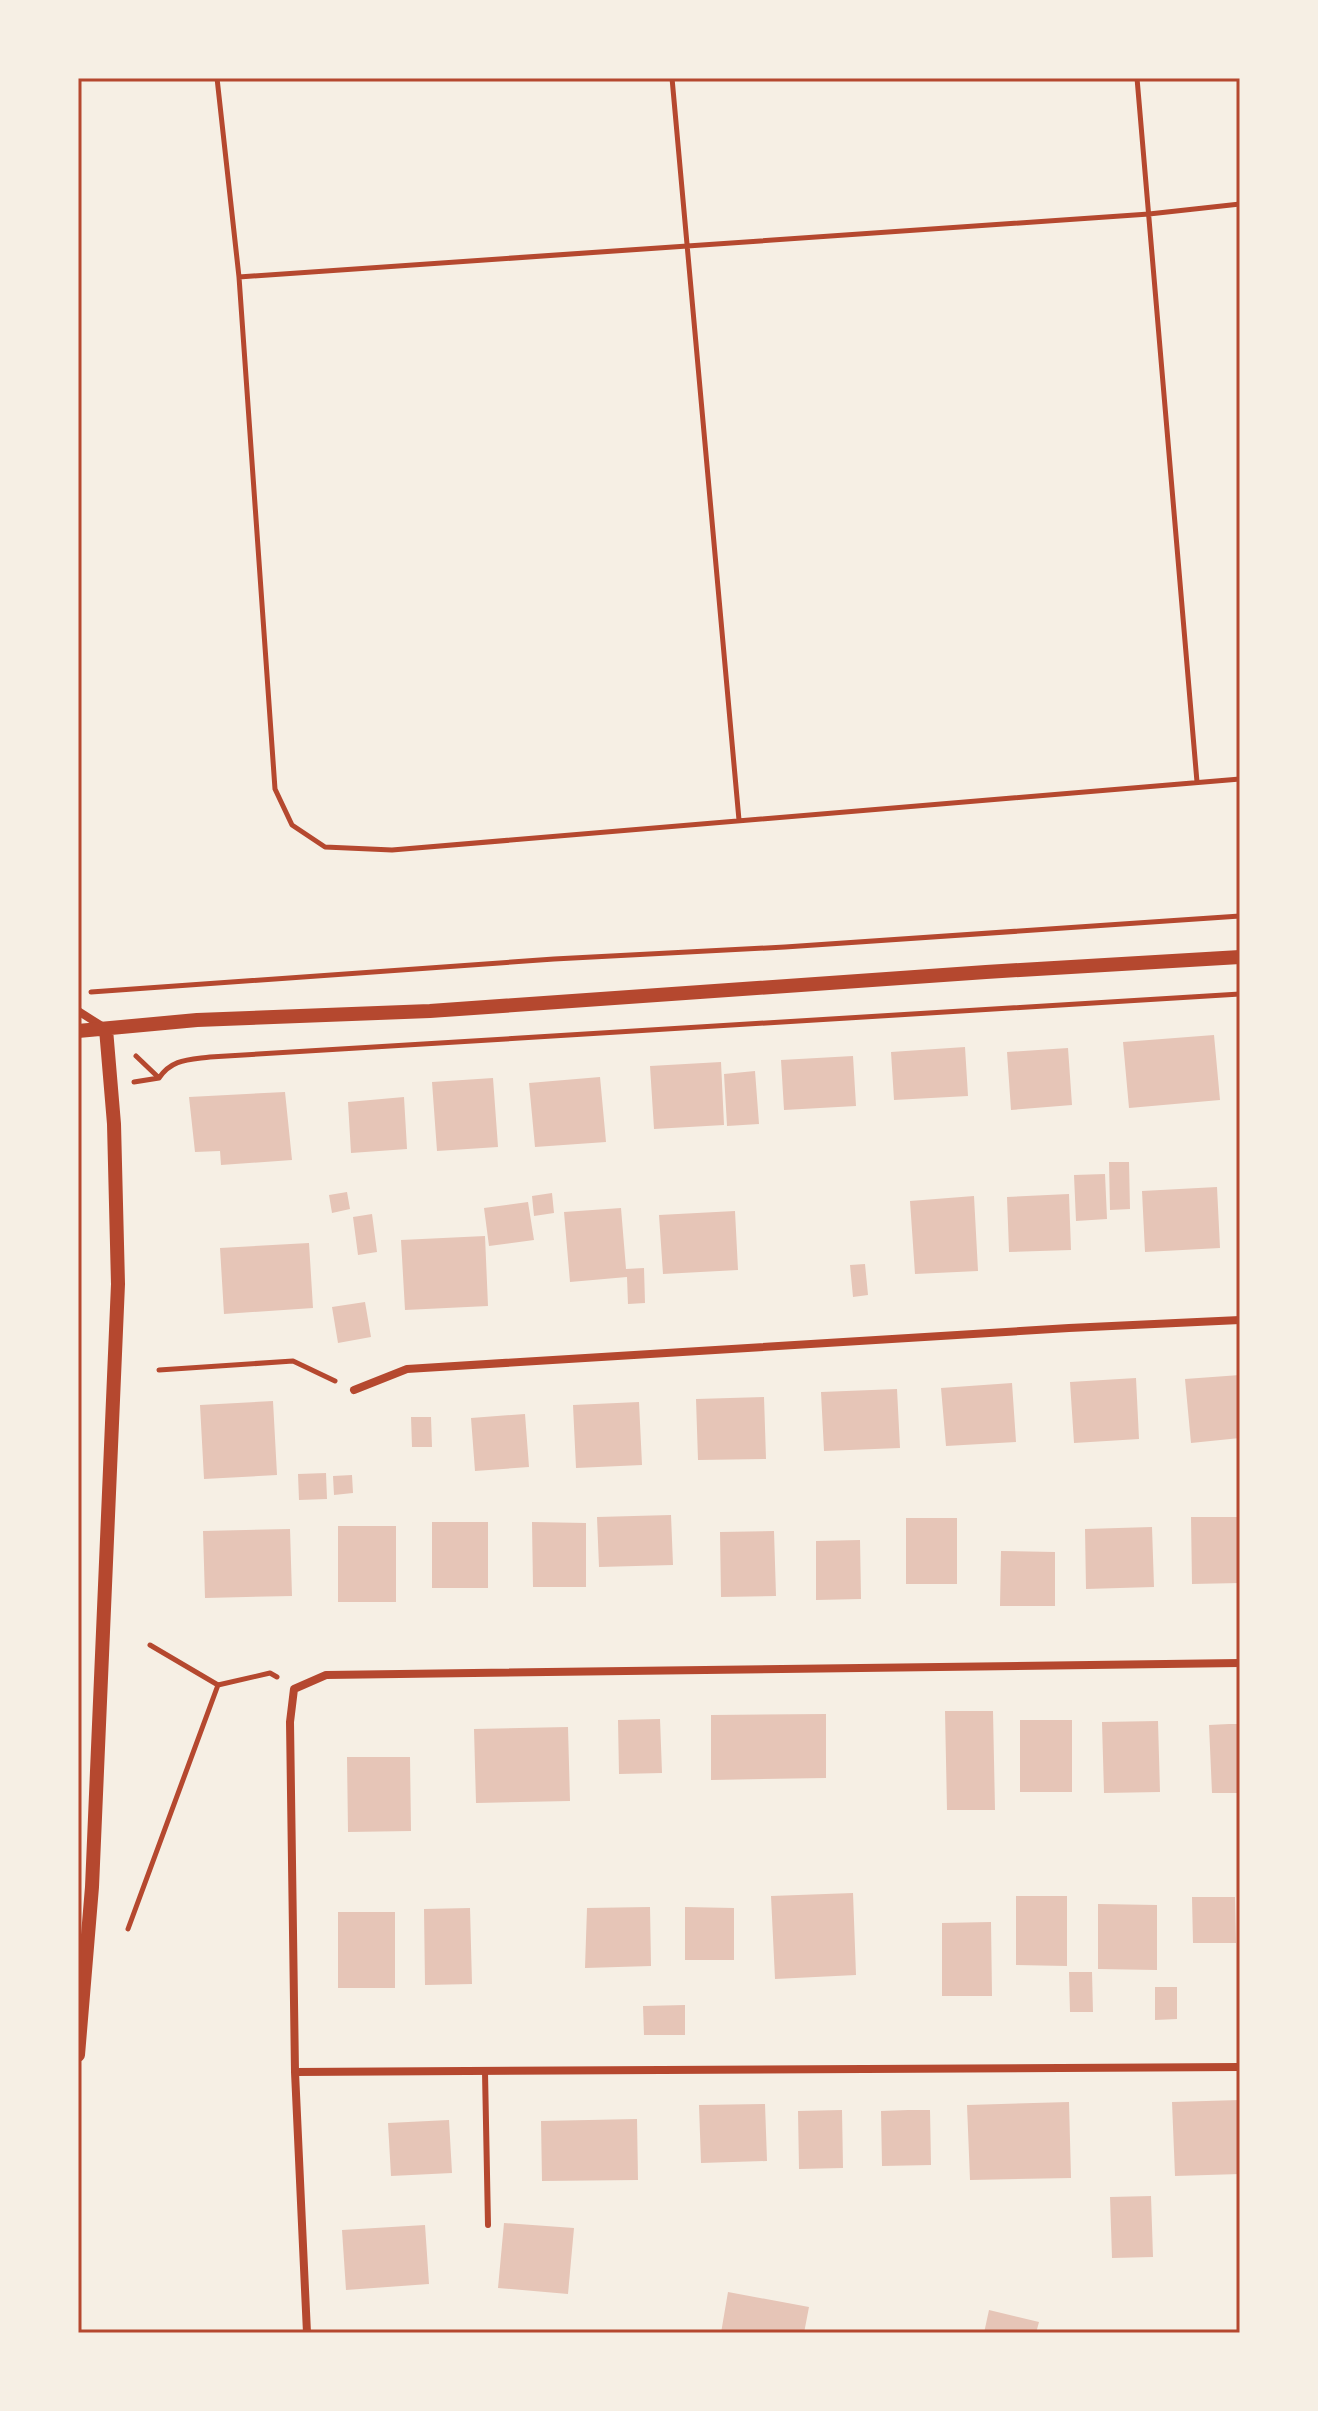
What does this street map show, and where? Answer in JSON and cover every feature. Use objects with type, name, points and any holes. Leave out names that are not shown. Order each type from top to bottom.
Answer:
[{"type":"street","points":[[78,1031],[197,1020],[446,1010],[1240,957]]},
{"type":"street","points":[[78,1011],[106,1029]]},
{"type":"street","points":[[78,2055],[92,1887],[118,1284],[114,1124],[106,1029]]},
{"type":"street","points":[[354,1390],[407,1369],[1240,1320]]},
{"type":"street","points":[[307,2333],[295,2072],[290,1722],[294,1689],[326,1675],[1240,1663]]},
{"type":"street","points":[[295,2072],[1240,2067]]},
{"type":"lane","points":[[485,2072],[488,2225]]},
{"type":"path","points":[[217,78],[239,277],[275,789],[292,825],[325,847],[392,850],[1240,779]]},
{"type":"path","points":[[672,78],[739,820]]},
{"type":"path","points":[[1137,78],[1197,782]]},
{"type":"path","points":[[239,277],[1149,214],[1240,204]]},
{"type":"path","points":[[115,990],[1240,916]]},
{"type":"path","points":[[300,967],[301,978]]},
{"type":"path","points":[[159,1078],[166,1068],[177,1061],[1240,994]]},
{"type":"path","points":[[159,1370],[293,1361],[354,1390]]},
{"type":"path","points":[[150,1645],[218,1685],[270,1673],[294,1689]]},
{"type":"path","points":[[128,1929],[218,1685]]},
{"type":"building","points":[[1214,1035],[1220,1100],[1129,1108],[1123,1042]]},
{"type":"building","points":[[965,1047],[968,1096],[894,1100],[891,1052]]},
{"type":"building","points":[[1068,1048],[1072,1105],[1011,1110],[1007,1052]]},
{"type":"building","points":[[853,1056],[856,1106],[784,1110],[781,1060]]},
{"type":"building","points":[[721,1062],[724,1125],[654,1129],[650,1066]]},
{"type":"building","points":[[755,1071],[759,1124],[727,1126],[724,1074]]},
{"type":"building","points":[[600,1077],[606,1142],[535,1147],[529,1083]]},
{"type":"building","points":[[493,1078],[498,1147],[437,1151],[432,1082]]},
{"type":"building","points":[[285,1092],[292,1160],[221,1165],[220,1151],[195,1152],[189,1097]]},
{"type":"building","points":[[404,1097],[407,1149],[351,1153],[348,1102]]},
{"type":"building","points":[[1109,1162],[1129,1162],[1130,1209],[1110,1210]]},
{"type":"building","points":[[1105,1174],[1107,1219],[1076,1221],[1074,1175]]},
{"type":"building","points":[[1217,1187],[1220,1248],[1145,1252],[1142,1191]]},
{"type":"building","points":[[347,1192],[350,1209],[332,1213],[329,1195]]},
{"type":"building","points":[[552,1193],[554,1213],[534,1216],[532,1196]]},
{"type":"building","points":[[1069,1194],[1071,1250],[1009,1252],[1007,1197]]},
{"type":"building","points":[[974,1196],[978,1271],[915,1274],[910,1201]]},
{"type":"building","points":[[528,1202],[534,1240],[489,1246],[484,1208]]},
{"type":"building","points":[[621,1208],[626,1269],[644,1268],[645,1303],[628,1304],[627,1277],[570,1282],[564,1212]]},
{"type":"building","points":[[735,1211],[738,1270],[663,1274],[659,1215]]},
{"type":"building","points":[[372,1214],[377,1252],[358,1255],[353,1217]]},
{"type":"building","points":[[485,1236],[488,1306],[405,1310],[401,1240]]},
{"type":"building","points":[[309,1243],[313,1308],[224,1314],[220,1248]]},
{"type":"building","points":[[865,1264],[868,1295],[853,1297],[850,1265]]},
{"type":"building","points":[[365,1302],[371,1337],[338,1343],[332,1307]]},
{"type":"building","points":[[1240,1375],[1240,1438],[1191,1443],[1185,1379]]},
{"type":"building","points":[[1136,1378],[1139,1439],[1074,1443],[1070,1382]]},
{"type":"building","points":[[1012,1383],[1016,1442],[946,1446],[941,1388]]},
{"type":"building","points":[[897,1389],[900,1448],[824,1451],[821,1392]]},
{"type":"building","points":[[764,1397],[766,1459],[698,1460],[696,1399]]},
{"type":"building","points":[[273,1401],[277,1475],[204,1479],[200,1405]]},
{"type":"building","points":[[639,1402],[642,1465],[576,1468],[573,1405]]},
{"type":"building","points":[[525,1414],[529,1467],[475,1471],[471,1418]]},
{"type":"building","points":[[411,1417],[431,1417],[432,1447],[412,1447]]},
{"type":"building","points":[[326,1473],[327,1499],[299,1500],[298,1474]]},
{"type":"building","points":[[352,1475],[353,1493],[334,1495],[333,1476]]},
{"type":"building","points":[[671,1515],[673,1565],[599,1567],[597,1517]]},
{"type":"building","points":[[1191,1517],[1240,1517],[1240,1583],[1192,1584]]},
{"type":"building","points":[[906,1518],[957,1518],[957,1584],[906,1584]]},
{"type":"building","points":[[432,1522],[488,1522],[488,1588],[432,1588]]},
{"type":"building","points":[[532,1522],[586,1523],[586,1587],[533,1587]]},
{"type":"building","points":[[338,1526],[396,1526],[396,1602],[338,1602]]},
{"type":"building","points":[[1152,1527],[1154,1587],[1086,1589],[1085,1529]]},
{"type":"building","points":[[290,1529],[292,1596],[205,1598],[203,1531]]},
{"type":"building","points":[[774,1531],[776,1596],[721,1597],[720,1532]]},
{"type":"building","points":[[860,1540],[861,1599],[816,1600],[816,1541]]},
{"type":"building","points":[[1001,1551],[1055,1552],[1055,1606],[1000,1606]]},
{"type":"building","points":[[945,1711],[993,1711],[995,1810],[947,1810]]},
{"type":"building","points":[[826,1714],[826,1778],[711,1780],[711,1715]]},
{"type":"building","points":[[660,1719],[662,1773],[619,1774],[618,1720]]},
{"type":"building","points":[[1020,1720],[1072,1720],[1072,1792],[1020,1792]]},
{"type":"building","points":[[1158,1721],[1160,1792],[1104,1793],[1102,1722]]},
{"type":"building","points":[[1240,1724],[1240,1793],[1212,1793],[1209,1725]]},
{"type":"building","points":[[568,1727],[570,1801],[476,1803],[474,1729]]},
{"type":"building","points":[[347,1757],[410,1757],[411,1831],[348,1832]]},
{"type":"building","points":[[853,1893],[856,1975],[775,1979],[771,1896]]},
{"type":"building","points":[[1016,1896],[1067,1896],[1067,1966],[1016,1965]]},
{"type":"building","points":[[1192,1897],[1235,1897],[1236,1943],[1193,1943]]},
{"type":"building","points":[[1098,1904],[1157,1905],[1157,1970],[1098,1969]]},
{"type":"building","points":[[650,1907],[651,1966],[585,1968],[587,1908]]},
{"type":"building","points":[[685,1907],[734,1908],[734,1960],[685,1960]]},
{"type":"building","points":[[470,1908],[472,1984],[425,1985],[424,1909]]},
{"type":"building","points":[[338,1912],[395,1912],[395,1988],[338,1988]]},
{"type":"building","points":[[991,1922],[992,1996],[942,1996],[942,1923]]},
{"type":"building","points":[[1069,1972],[1092,1972],[1093,2012],[1070,2012]]},
{"type":"building","points":[[1155,1987],[1177,1987],[1177,2019],[1155,2020]]},
{"type":"building","points":[[685,2005],[685,2035],[644,2035],[643,2006]]},
{"type":"building","points":[[1240,2100],[1240,2174],[1175,2176],[1172,2102]]},
{"type":"building","points":[[1069,2102],[1071,2178],[970,2180],[967,2105]]},
{"type":"building","points":[[765,2104],[767,2161],[701,2163],[699,2105]]},
{"type":"building","points":[[842,2110],[843,2168],[799,2169],[798,2111]]},
{"type":"building","points":[[930,2110],[931,2165],[882,2166],[881,2111]]},
{"type":"building","points":[[637,2119],[638,2180],[542,2181],[541,2121]]},
{"type":"building","points":[[449,2120],[452,2173],[391,2176],[388,2123]]},
{"type":"building","points":[[1151,2196],[1153,2257],[1112,2258],[1110,2197]]},
{"type":"building","points":[[504,2223],[574,2228],[568,2294],[498,2288]]},
{"type":"building","points":[[425,2225],[429,2284],[346,2290],[342,2230]]},
{"type":"building","points":[[728,2292],[809,2307],[804,2333],[721,2333]]},
{"type":"building","points":[[989,2310],[1039,2322],[1036,2333],[984,2333]]}]
